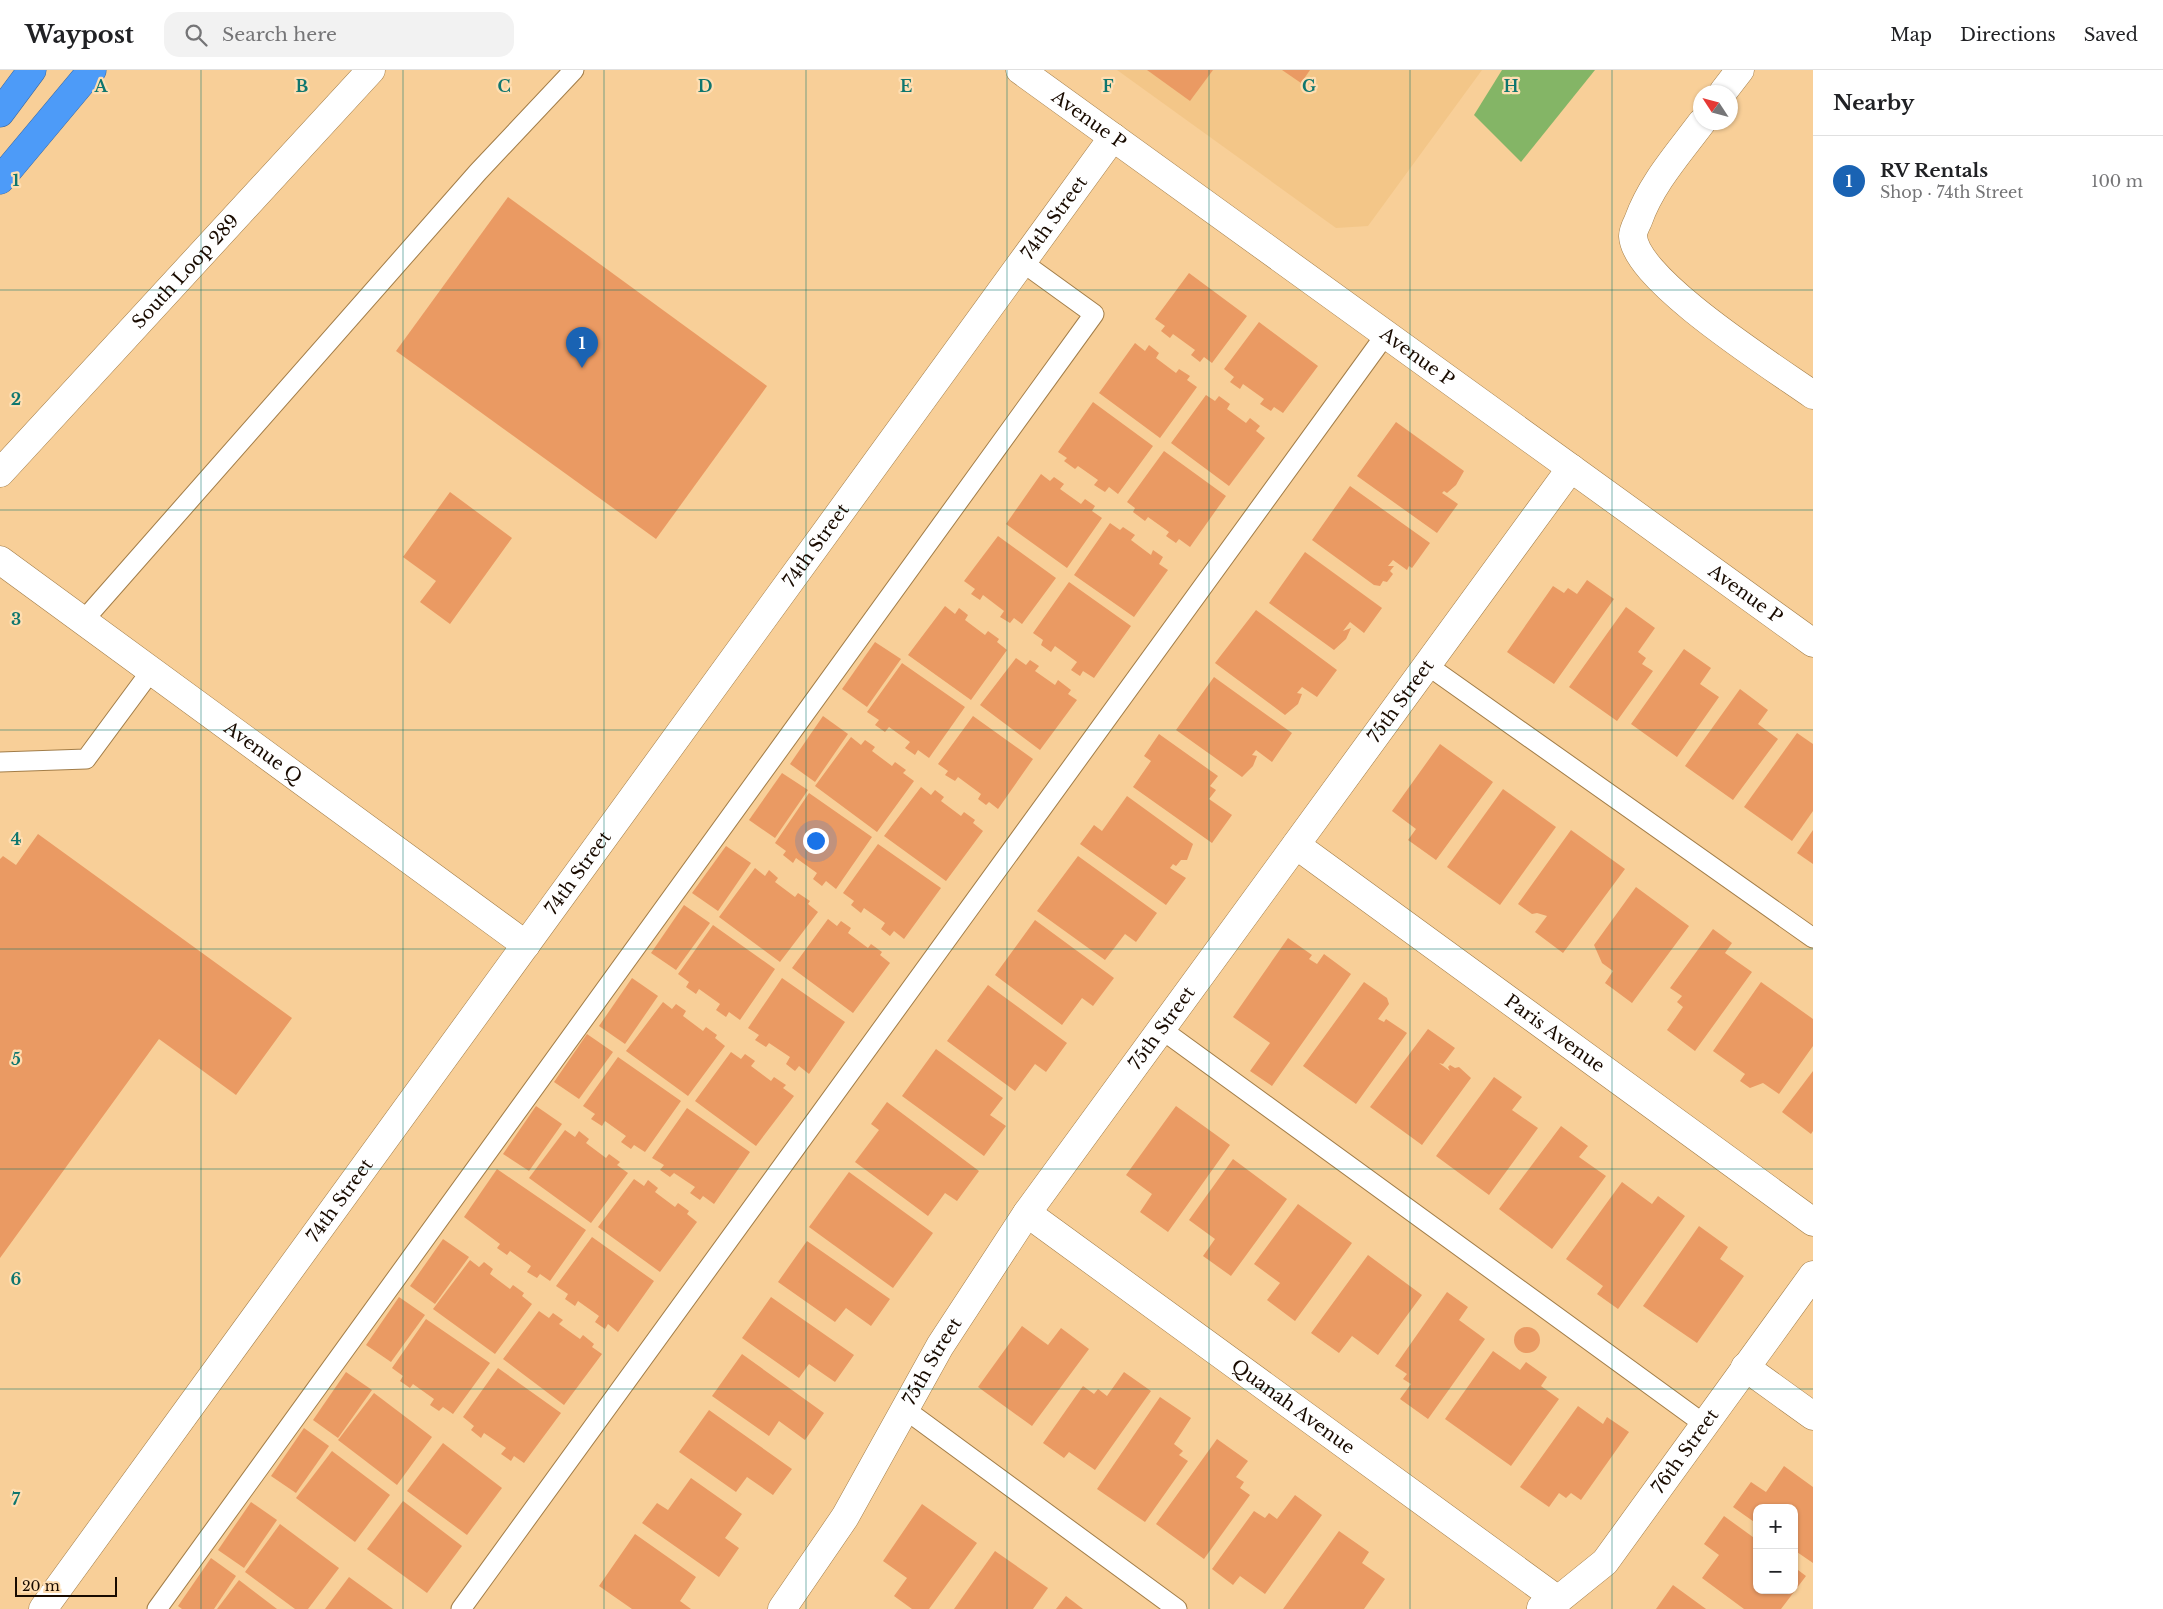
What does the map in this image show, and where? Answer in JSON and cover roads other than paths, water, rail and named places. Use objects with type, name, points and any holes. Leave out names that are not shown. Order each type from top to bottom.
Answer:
[{"type":"highway","points":[[0,113],[32,70]]},
{"type":"highway","points":[[0,180],[92,70]]},
{"type":"street","name":"South Loop 289","points":[[0,473],[371,70]]},
{"type":"street","name":"Avenue P","points":[[1020,70],[1813,643]]},
{"type":"street","points":[[1728,85],[1740,70]]},
{"type":"street","points":[[1696,130],[1646,199],[1633,235],[1640,255],[1658,277],[1688,305],[1813,395]]},
{"type":"street","name":"74th Street","points":[[43,1609],[1114,137]]},
{"type":"street","name":"75th Street","points":[[789,1607],[845,1517],[940,1346],[1027,1213],[1571,468]]},
{"type":"street","name":"Avenue Q","points":[[0,560],[526,945]]},
{"type":"street","name":"Paris Avenue","points":[[1296,845],[1813,1222]]},
{"type":"street","name":"Quanah Avenue","points":[[1027,1213],[1549,1604]]},
{"type":"street","name":"76th Street","points":[[1549,1604],[1605,1562],[1813,1275]]},
{"type":"street","points":[[1745,1368],[1813,1416]]},
{"type":"lane","points":[[84,621],[478,172],[574,70]]},
{"type":"lane","points":[[157,1609],[1094,314],[1022,262]]},
{"type":"lane","points":[[460,1609],[1386,334]]},
{"type":"lane","points":[[1428,665],[1813,938]]},
{"type":"lane","points":[[0,762],[86,759],[151,671]]},
{"type":"lane","points":[[1161,1029],[1704,1424]]},
{"type":"lane","points":[[906,1410],[1177,1609]]},
{"type":"place","name":"RV Rentals","points":[[582,368]]}]
